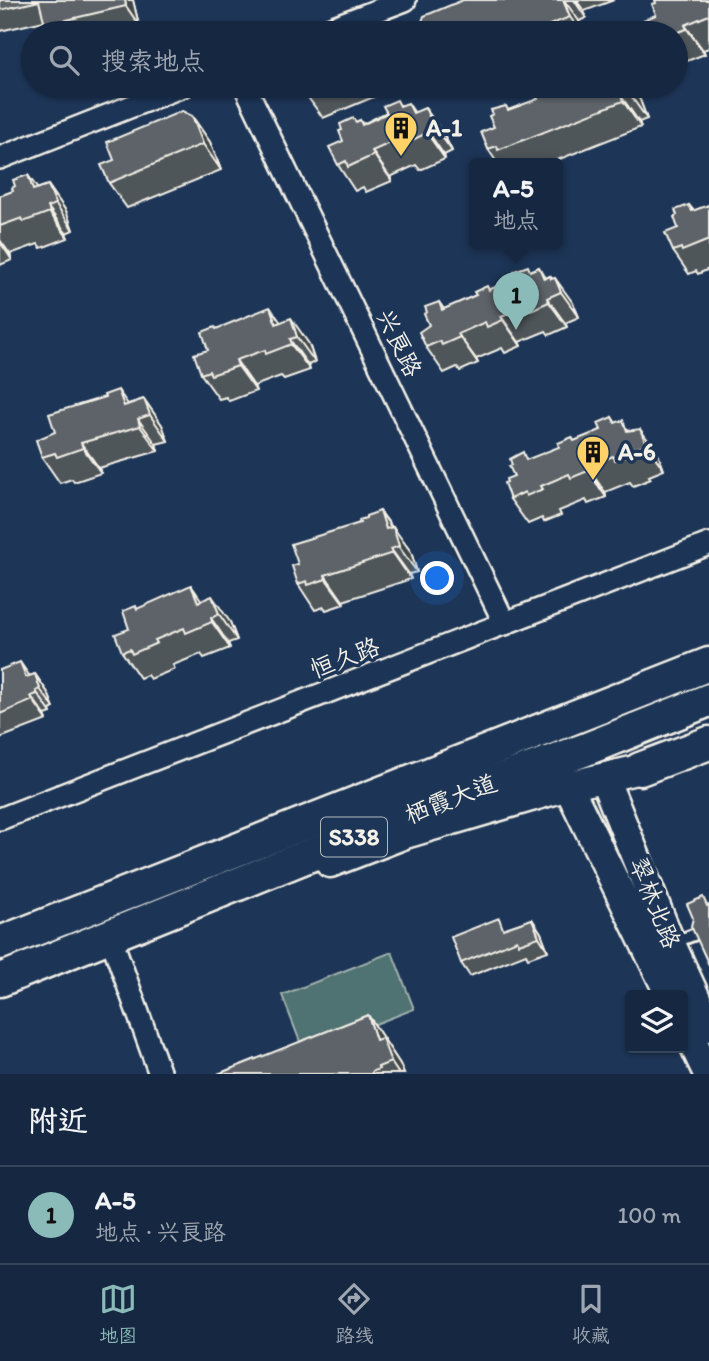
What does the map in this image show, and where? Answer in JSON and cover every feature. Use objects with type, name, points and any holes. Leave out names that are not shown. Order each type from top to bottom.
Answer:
[{"type":"main road","points":[[321,816],[492,727],[709,640]]},
{"type":"main road","name":"栖霞大道","points":[[0,943],[709,663]]},
{"type":"main road","name":"栖霞大道","points":[[0,980],[461,794],[584,750],[709,700]]},
{"type":"main road","points":[[640,769],[709,743]]},
{"type":"main road","points":[[640,769],[709,757]]},
{"type":"street","points":[[350,21],[405,0]]},
{"type":"street","points":[[0,158],[152,98]]},
{"type":"street","name":"兴良路","points":[[251,98],[505,624]]},
{"type":"street","name":"恒久路","points":[[0,819],[709,544]]},
{"type":"street","points":[[0,997],[405,834],[568,786],[640,769]]},
{"type":"street","name":"翠林北路","points":[[604,778],[671,944],[709,1027]]},
{"type":"street","name":"翠林北路","points":[[568,786],[668,990]]},
{"type":"street","points":[[115,949],[160,1074]]},
{"type":"street","points":[[688,1032],[708,1074]]},
{"type":"lane","points":[[671,944],[704,935]]},
{"type":"green space","points":[[392,952],[414,1009],[304,1052],[282,995]]},
{"type":"building","points":[[0,0],[125,0],[126,6],[62,21],[44,21],[39,1],[0,10]]},
{"type":"building","points":[[463,0],[563,0],[570,17],[560,21],[422,21],[424,16]]},
{"type":"building","points":[[655,0],[709,0],[709,15],[688,24],[688,21],[643,21],[656,15],[652,4],[656,3]]},
{"type":"building","points":[[622,98],[623,101],[498,150],[497,146],[488,149],[481,132],[494,127],[489,116],[493,114],[491,110],[506,106],[508,110],[538,99]]},
{"type":"building","points":[[397,100],[400,106],[408,103],[413,113],[425,108],[434,126],[426,130],[427,133],[402,145],[399,139],[372,151],[374,155],[348,167],[346,161],[338,165],[329,147],[343,141],[339,131],[342,130],[340,124],[353,118],[356,122],[360,120],[362,125],[387,113],[383,106]]},
{"type":"building","points":[[182,111],[192,116],[203,144],[109,183],[101,165],[114,160],[107,142]]},
{"type":"building","points":[[28,175],[33,190],[48,185],[56,204],[48,207],[50,212],[23,222],[22,218],[0,226],[0,196],[13,191],[13,180]]},
{"type":"building","points":[[689,205],[692,211],[709,205],[709,240],[682,251],[681,248],[673,251],[665,233],[678,228],[674,217],[677,215],[675,210]]},
{"type":"building","points":[[528,266],[530,271],[539,267],[544,279],[550,276],[551,279],[555,278],[561,292],[547,298],[549,302],[531,310],[529,305],[501,316],[503,320],[487,327],[485,322],[458,334],[460,337],[442,345],[440,341],[426,347],[419,332],[429,325],[424,314],[427,312],[425,307],[439,302],[442,310],[476,295],[474,292],[487,286],[489,290],[517,278],[514,271]]},
{"type":"building","points":[[270,307],[276,324],[291,318],[297,337],[290,339],[292,344],[266,354],[265,350],[236,360],[238,366],[211,375],[209,371],[201,374],[194,354],[208,350],[202,332]]},
{"type":"building","points":[[118,390],[124,406],[144,399],[150,415],[138,419],[140,426],[81,443],[83,448],[57,457],[55,453],[42,457],[36,440],[55,432],[49,414],[105,397],[104,395]]},
{"type":"building","points":[[612,417],[615,423],[623,420],[627,431],[640,429],[646,444],[631,450],[633,453],[615,460],[613,456],[587,467],[588,471],[571,478],[569,474],[541,486],[543,489],[526,496],[525,492],[510,499],[504,483],[507,482],[506,479],[514,476],[509,466],[512,465],[510,459],[523,452],[526,460],[559,447],[558,443],[572,437],[574,441],[601,430],[598,423]]},
{"type":"building","points":[[380,511],[386,529],[393,527],[399,546],[391,549],[393,553],[325,575],[326,579],[308,585],[307,581],[298,584],[292,566],[298,564],[291,544],[360,523],[359,520]]},
{"type":"building","points":[[191,585],[198,602],[212,596],[219,614],[211,618],[212,622],[186,633],[184,628],[155,640],[157,643],[132,654],[130,649],[122,652],[115,634],[129,629],[123,611],[136,606],[137,609]]},
{"type":"building","points":[[20,662],[26,677],[35,674],[40,689],[36,691],[37,694],[31,696],[33,700],[0,714],[0,670]]},
{"type":"building","points":[[703,897],[707,906],[709,905],[709,965],[691,926],[693,918],[687,904]]},
{"type":"building","points":[[499,918],[503,929],[532,919],[539,937],[519,944],[517,940],[461,963],[451,937]]},
{"type":"building","points":[[368,1015],[376,1040],[382,1038],[391,1062],[378,1067],[379,1069],[371,1074],[218,1074]]},
{"type":"place","name":"A-1","points":[[401,158]]},
{"type":"place","name":"A-5","points":[[516,330]]},
{"type":"place","name":"A-6","points":[[593,482]]}]
